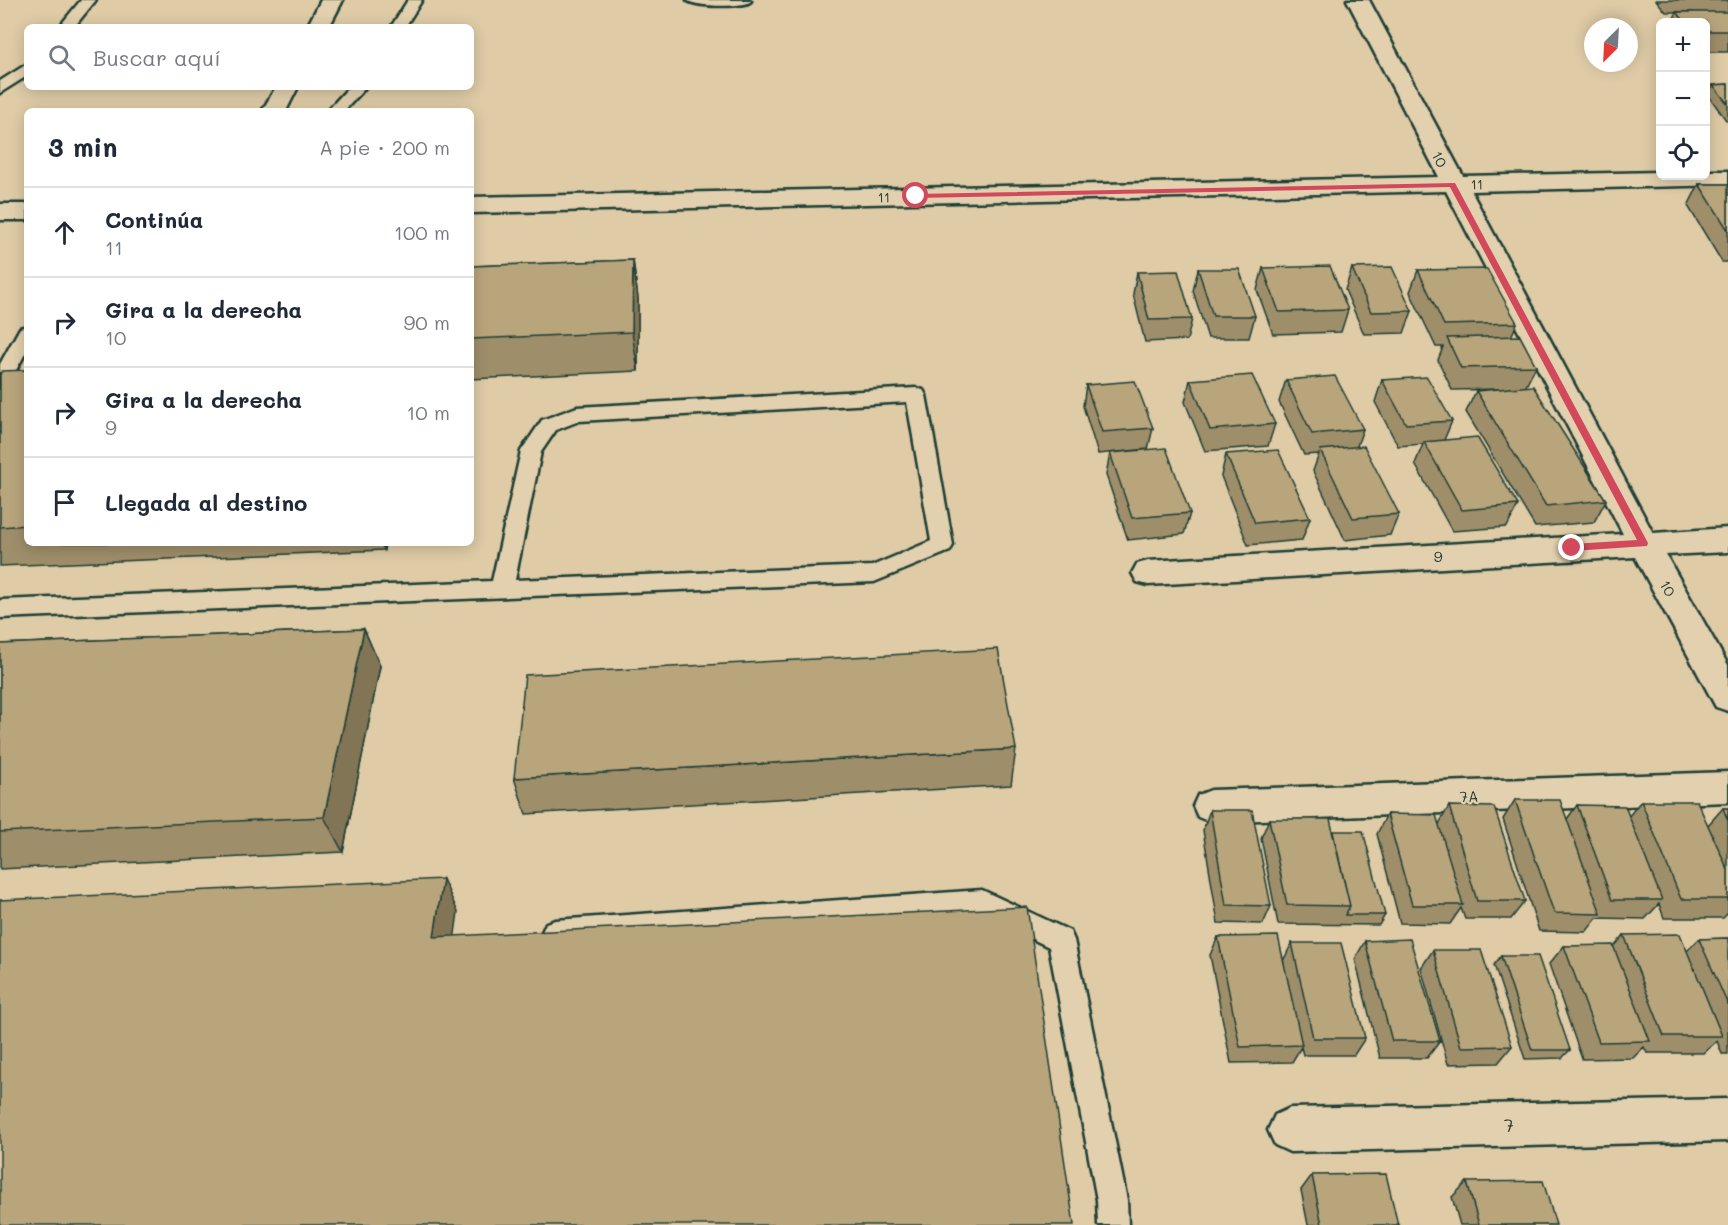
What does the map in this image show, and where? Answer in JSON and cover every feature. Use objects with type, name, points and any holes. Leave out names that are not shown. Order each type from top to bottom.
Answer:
[{"type":"street","points":[[320,24],[332,0]]},
{"type":"street","name":"10","points":[[1358,0],[1643,543],[1728,697]]},
{"type":"street","points":[[276,108],[285,90]]},
{"type":"street","name":"11","points":[[474,205],[1728,178]]},
{"type":"street","points":[[1,213],[24,212]]},
{"type":"street","name":"9","points":[[1148,573],[1643,543],[1728,540]]},
{"type":"street","name":"7A","points":[[1211,806],[1728,786]]},
{"type":"street","name":"7","points":[[1290,1130],[1728,1120]]},
{"type":"lane","points":[[69,24],[89,0]]},
{"type":"lane","points":[[400,24],[415,0]]},
{"type":"lane","points":[[694,0],[744,1]]},
{"type":"lane","points":[[0,88],[24,71]]},
{"type":"lane","points":[[338,108],[355,90]]},
{"type":"lane","points":[[0,382],[24,338]]},
{"type":"lane","points":[[0,609],[874,573],[942,545],[916,395],[577,414],[549,424],[531,451],[502,588]]},
{"type":"lane","points":[[533,933],[982,902],[1060,940],[1112,1200],[1113,1225]]},
{"type":"building","points":[[1677,12],[1728,12],[1728,31],[1710,31],[1710,18],[1682,18]]},
{"type":"building","points":[[1728,84],[1728,104],[1713,85]]},
{"type":"building","points":[[1699,184],[1728,184],[1728,230]]},
{"type":"building","points":[[633,260],[632,332],[474,339],[474,266]]},
{"type":"building","points":[[1330,266],[1348,310],[1279,312],[1263,268]]},
{"type":"building","points":[[1392,267],[1412,311],[1371,312],[1352,268]]},
{"type":"building","points":[[1198,269],[1239,269],[1255,316],[1213,316]]},
{"type":"building","points":[[1487,269],[1517,323],[1444,325],[1418,270]]},
{"type":"building","points":[[1178,271],[1192,319],[1149,320],[1137,272]]},
{"type":"building","points":[[1520,336],[1536,366],[1461,368],[1447,338]]},
{"type":"building","points":[[24,370],[24,525],[0,527],[0,374],[2,371]]},
{"type":"building","points":[[1252,375],[1275,424],[1210,430],[1190,380]]},
{"type":"building","points":[[1335,376],[1363,429],[1312,434],[1286,380]]},
{"type":"building","points":[[1427,377],[1452,421],[1406,424],[1382,380]]},
{"type":"building","points":[[1135,381],[1153,428],[1102,432],[1086,385]]},
{"type":"building","points":[[1533,386],[1606,500],[1546,506],[1476,391]]},
{"type":"building","points":[[1477,437],[1518,505],[1462,510],[1424,442]]},
{"type":"building","points":[[1364,446],[1399,514],[1353,518],[1320,450]]},
{"type":"building","points":[[1166,448],[1190,513],[1132,518],[1110,453]]},
{"type":"building","points":[[1278,450],[1310,518],[1255,523],[1226,454]]},
{"type":"building","points":[[364,629],[324,817],[0,832],[0,644]]},
{"type":"building","points":[[998,649],[1016,749],[514,778],[525,675]]},
{"type":"building","points":[[1515,800],[1560,800],[1601,914],[1554,913]]},
{"type":"building","points":[[1641,801],[1697,801],[1728,870],[1728,899],[1681,899]]},
{"type":"building","points":[[1577,805],[1625,806],[1662,900],[1612,900]]},
{"type":"building","points":[[1449,806],[1494,807],[1525,901],[1477,901]]},
{"type":"building","points":[[1723,808],[1728,808],[1728,821]]},
{"type":"building","points":[[1210,810],[1252,810],[1271,906],[1226,905]]},
{"type":"building","points":[[1387,814],[1436,815],[1463,905],[1412,905]]},
{"type":"building","points":[[1269,819],[1330,819],[1350,906],[1287,905]]},
{"type":"building","points":[[1332,831],[1363,831],[1385,915],[1345,915],[1350,906]]},
{"type":"building","points":[[443,879],[434,937],[1027,907],[1074,1225],[0,1225],[0,900]]},
{"type":"building","points":[[1680,934],[1722,1036],[1664,1036],[1624,935]]},
{"type":"building","points":[[1278,936],[1302,1045],[1240,1047],[1218,937]]},
{"type":"building","points":[[1728,938],[1728,1005],[1699,939]]},
{"type":"building","points":[[1410,939],[1440,1041],[1392,1041],[1365,941]]},
{"type":"building","points":[[1292,943],[1341,943],[1365,1038],[1313,1038]]},
{"type":"building","points":[[1613,945],[1650,1041],[1599,1042],[1564,946]]},
{"type":"building","points":[[1433,950],[1481,950],[1512,1046],[1461,1047]]},
{"type":"building","points":[[1501,956],[1538,956],[1570,1050],[1532,1050]]},
{"type":"building","points":[[1386,1174],[1398,1225],[1322,1225],[1312,1175]]},
{"type":"building","points":[[1543,1181],[1556,1225],[1479,1225],[1467,1182]]},
{"type":"route","points":[[916,196],[1453,184],[1643,543],[1572,548]]}]
